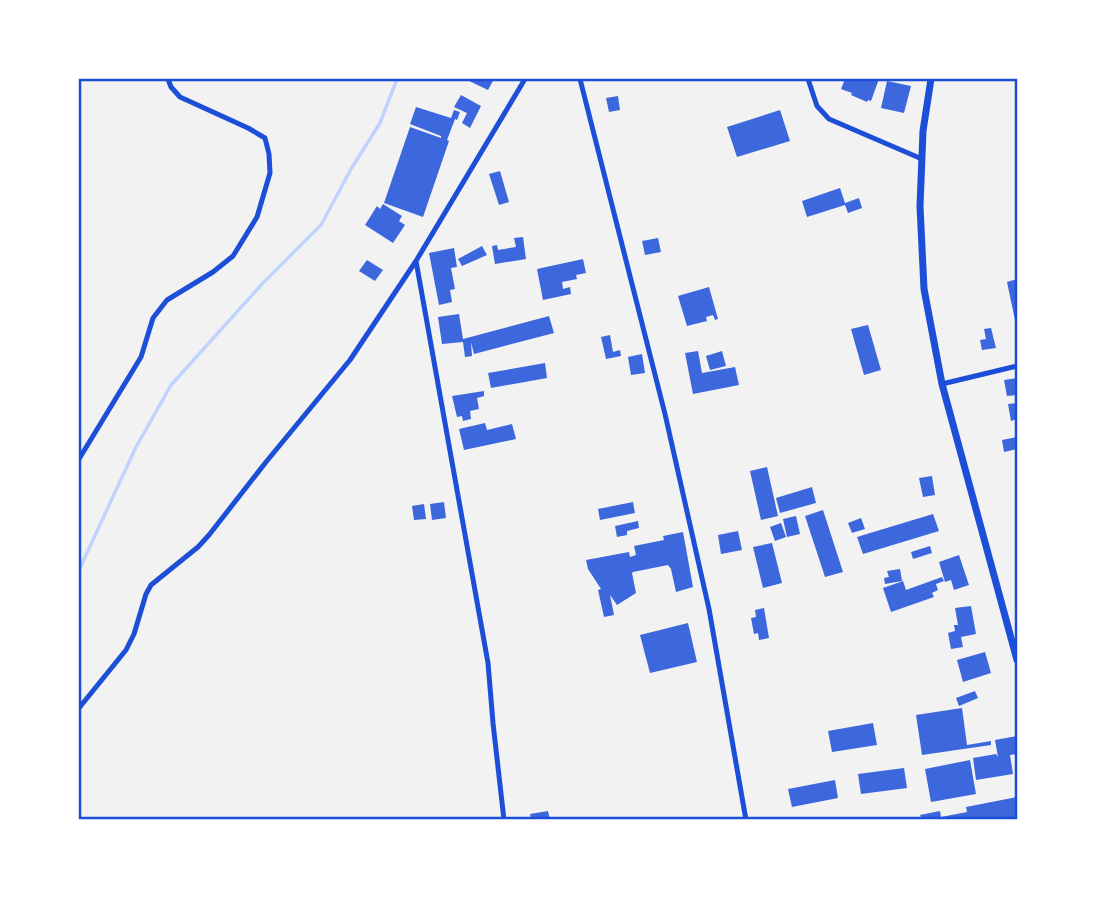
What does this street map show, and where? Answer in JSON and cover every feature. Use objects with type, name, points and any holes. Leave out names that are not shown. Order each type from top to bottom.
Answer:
[{"type":"main road","points":[[931,79],[923,131],[920,206],[924,289],[942,384],[1017,660]]},
{"type":"street","points":[[79,459],[141,357],[153,318],[167,300],[213,272],[233,256],[257,217],[270,173],[265,138],[180,97],[168,79]]},
{"type":"street","points":[[79,708],[131,642],[151,585],[209,535],[350,360],[416,261],[525,79]]},
{"type":"street","points":[[580,79],[665,414],[709,609],[746,820]]},
{"type":"street","points":[[808,79],[817,106],[829,119],[922,159]]},
{"type":"street","points":[[416,261],[488,663],[504,820]]},
{"type":"street","points":[[942,384],[1017,366]]},
{"type":"building","points":[[465,79],[494,79],[488,90]]},
{"type":"building","points":[[845,79],[879,79],[871,101],[867,102],[841,89]]},
{"type":"building","points":[[887,81],[911,86],[904,113],[881,108]]},
{"type":"building","points":[[461,95],[481,106],[470,128],[462,123],[467,113],[454,107]]},
{"type":"building","points":[[618,96],[620,110],[609,112],[606,98]]},
{"type":"building","points":[[416,107],[451,118],[454,110],[460,112],[447,140],[449,141],[423,217],[384,203],[410,127],[441,138],[410,124]]},
{"type":"building","points":[[780,110],[790,141],[737,157],[727,127]]},
{"type":"building","points":[[500,171],[509,202],[499,205],[489,174]]},
{"type":"building","points":[[840,188],[845,203],[859,198],[862,208],[848,213],[845,205],[807,217],[802,201]]},
{"type":"building","points":[[383,204],[402,216],[399,221],[405,225],[393,243],[365,225],[377,206],[380,209]]},
{"type":"building","points":[[523,237],[526,259],[495,264],[492,246],[497,245],[498,250],[516,247],[514,238]]},
{"type":"building","points":[[658,238],[661,252],[645,255],[642,241]]},
{"type":"building","points":[[482,246],[487,255],[462,266],[458,259]]},
{"type":"building","points":[[454,248],[457,267],[451,268],[455,289],[450,290],[452,302],[439,305],[429,253]]},
{"type":"building","points":[[583,259],[586,273],[576,275],[577,279],[562,282],[563,289],[570,287],[571,294],[543,300],[537,269]]},
{"type":"building","points":[[367,260],[383,270],[375,281],[359,271]]},
{"type":"building","points":[[1017,279],[1017,325],[1016,325],[1007,282]]},
{"type":"building","points":[[709,287],[718,319],[715,320],[713,315],[706,317],[707,321],[687,326],[678,296]]},
{"type":"building","points":[[459,314],[463,339],[549,316],[554,333],[474,354],[471,342],[472,356],[465,357],[463,342],[442,344],[438,317]]},
{"type":"building","points":[[868,325],[881,370],[864,375],[851,329]]},
{"type":"building","points":[[991,328],[996,348],[982,350],[980,340],[986,339],[984,329]]},
{"type":"building","points":[[610,335],[613,352],[620,350],[621,356],[606,359],[601,337]]},
{"type":"building","points":[[698,351],[702,373],[735,367],[739,385],[693,394],[685,353]]},
{"type":"building","points":[[722,351],[726,366],[710,370],[706,356]]},
{"type":"building","points":[[642,354],[645,373],[631,375],[628,357]]},
{"type":"building","points":[[545,363],[547,378],[491,388],[488,373]]},
{"type":"building","points":[[1017,378],[1017,395],[1007,396],[1004,380]]},
{"type":"building","points":[[484,391],[484,396],[477,398],[479,409],[470,411],[471,419],[463,421],[462,416],[457,417],[452,396]]},
{"type":"building","points":[[1017,403],[1017,419],[1011,421],[1008,404]]},
{"type":"building","points":[[485,423],[487,430],[512,424],[516,439],[464,450],[459,429]]},
{"type":"building","points":[[1017,437],[1017,449],[1004,452],[1002,440]]},
{"type":"building","points":[[767,467],[778,516],[761,520],[750,471]]},
{"type":"building","points":[[932,476],[935,495],[923,497],[919,478]]},
{"type":"building","points":[[812,487],[816,503],[780,513],[776,498]]},
{"type":"building","points":[[444,502],[446,518],[432,520],[430,504]]},
{"type":"building","points":[[633,502],[635,513],[600,520],[598,509]]},
{"type":"building","points":[[424,504],[426,519],[414,520],[412,506]]},
{"type":"building","points":[[823,510],[843,572],[825,577],[805,516]]},
{"type":"building","points":[[933,514],[939,531],[863,554],[857,537]]},
{"type":"building","points":[[796,516],[800,534],[787,537],[783,519]]},
{"type":"building","points":[[861,518],[865,529],[852,533],[848,523]]},
{"type":"building","points":[[638,521],[639,528],[617,537],[615,526]]},
{"type":"building","points":[[781,523],[786,537],[775,541],[770,527]]},
{"type":"building","points":[[738,531],[742,550],[721,554],[718,535]]},
{"type":"building","points":[[683,532],[693,587],[676,592],[668,565],[633,572],[636,593],[617,605],[610,595],[614,615],[604,617],[598,590],[601,589],[588,569],[586,560],[629,552],[630,557],[636,555],[634,546],[664,540],[663,536]]},
{"type":"building","points":[[772,543],[782,583],[763,588],[753,547]]},
{"type":"building","points":[[930,546],[932,553],[913,559],[911,552]]},
{"type":"building","points":[[959,555],[969,585],[954,590],[951,580],[945,582],[939,562]]},
{"type":"building","points":[[900,569],[902,581],[885,584],[884,578],[889,577],[887,571]]},
{"type":"building","points":[[942,577],[944,581],[936,584],[938,590],[932,593],[934,597],[891,612],[883,588],[903,581],[906,590]]},
{"type":"building","points":[[971,606],[976,634],[961,637],[963,647],[951,649],[948,633],[955,631],[954,625],[958,625],[955,608]]},
{"type":"building","points":[[764,608],[769,638],[759,640],[758,633],[754,634],[751,618],[756,617],[755,610]]},
{"type":"building","points":[[688,623],[697,662],[650,673],[640,635]]},
{"type":"building","points":[[985,652],[991,673],[963,682],[957,660]]},
{"type":"building","points":[[975,691],[978,698],[959,706],[956,698]]},
{"type":"building","points":[[962,708],[967,745],[991,741],[991,745],[922,755],[916,715]]},
{"type":"building","points":[[873,723],[877,745],[832,752],[828,731]]},
{"type":"building","points":[[1017,736],[1017,754],[1010,755],[1013,774],[976,780],[973,758],[996,754],[998,757],[995,740]]},
{"type":"building","points":[[970,760],[976,794],[931,802],[925,769]]},
{"type":"building","points":[[904,768],[907,788],[861,794],[858,774]]},
{"type":"building","points":[[835,780],[838,798],[792,807],[788,789]]},
{"type":"building","points":[[1017,797],[1017,820],[922,820],[920,815],[940,811],[941,817],[967,812],[966,807]]},
{"type":"building","points":[[548,811],[550,820],[531,820],[530,814]]},
{"type":"waterway","points":[[79,570],[136,447],[171,385],[263,283],[321,225],[380,123],[397,79]]}]
